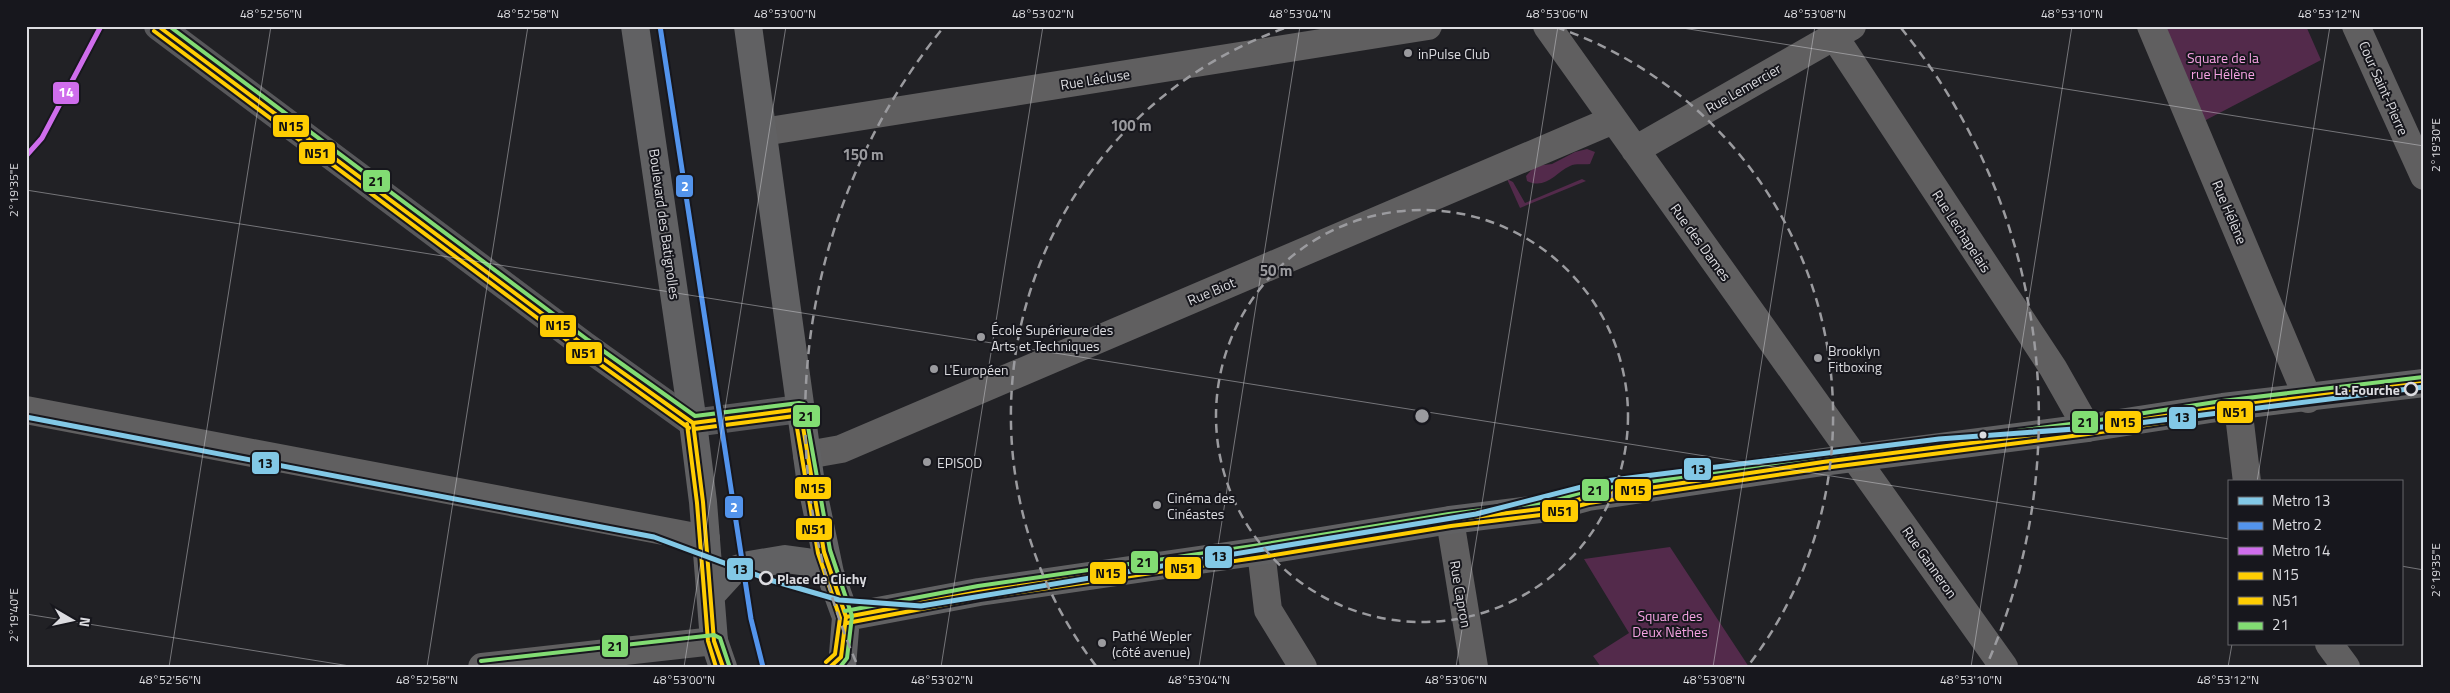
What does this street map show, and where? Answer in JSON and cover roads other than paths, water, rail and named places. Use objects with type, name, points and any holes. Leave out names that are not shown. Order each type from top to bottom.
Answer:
[{"type":"main road","points":[[158,26],[584,345],[693,423],[800,409]]},
{"type":"main road","name":"Boulevard des Batignolles","points":[[636,26],[693,423]]},
{"type":"main road","points":[[748,26],[807,455],[830,574],[846,617],[838,663]]},
{"type":"main road","points":[[846,617],[979,592],[1261,551],[1450,520],[1548,508],[1588,497],[1856,458],[2238,406],[2424,383]]},
{"type":"main road","points":[[693,423],[712,594],[714,641],[723,667]]},
{"type":"main road","points":[[712,594],[734,570],[749,565],[785,559],[807,562],[830,574]]},
{"type":"street","name":"Rue Lécluse","points":[[762,132],[1428,26]]},
{"type":"street","name":"Rue des Dames","points":[[1547,26],[1856,458]]},
{"type":"street","name":"Rue Hélène","points":[[2151,26],[2308,398]]},
{"type":"street","name":"Cour Saint-Pierre","points":[[2356,26],[2424,176]]},
{"type":"street","name":"Rue Lemercier","points":[[1635,150],[1843,31]]},
{"type":"street","name":"Rue Lechapelais","points":[[1843,31],[2053,368],[2087,428]]},
{"type":"street","name":"Rue Biot","points":[[807,455],[841,449],[1613,120]]},
{"type":"street","points":[[2238,406],[2248,480]]},
{"type":"street","points":[[26,410],[706,539]]},
{"type":"street","name":"Rue Ganneron","points":[[1856,458],[2004,667]]},
{"type":"street","name":"Rue Capron","points":[[1450,520],[1474,667]]},
{"type":"street","points":[[1261,551],[1268,610],[1303,667]]},
{"type":"street","points":[[482,667],[714,641]]},
{"type":"street","points":[[2330,646],[2346,667]]},
{"type":"metro line","name":"14","points":[[26,156],[42,138],[101,26]]},
{"type":"metro line","name":"2","points":[[660,26],[751,619],[763,667]]},
{"type":"metro line","name":"13","points":[[26,417],[654,537],[770,580],[839,600],[921,606],[1476,514],[1605,481],[1939,439],[2115,426],[2424,387]]},
{"type":"place","name":"inPulse Club","points":[[1408,53]]},
{"type":"place","name":"École Supérieure des Arts et Techniques","points":[[981,337]]},
{"type":"place","name":"Brooklyn Fitboxing","points":[[1818,358]]},
{"type":"place","name":"L'Européen","points":[[934,369]]},
{"type":"place","name":"La Fourche","points":[[2411,389]]},
{"type":"place","name":"EPISOD","points":[[927,462]]},
{"type":"place","name":"Cinéma des Cinéastes","points":[[1157,505]]},
{"type":"place","name":"Place de Clichy","points":[[766,578]]},
{"type":"place","name":"Pathé Wepler (côté avenue)","points":[[1102,643]]},
{"type":"park label","name":"Square de la rue Hélène","points":[[2223,66]]},
{"type":"park label","name":"Square des Deux Nèthes","points":[[1670,624]]}]
